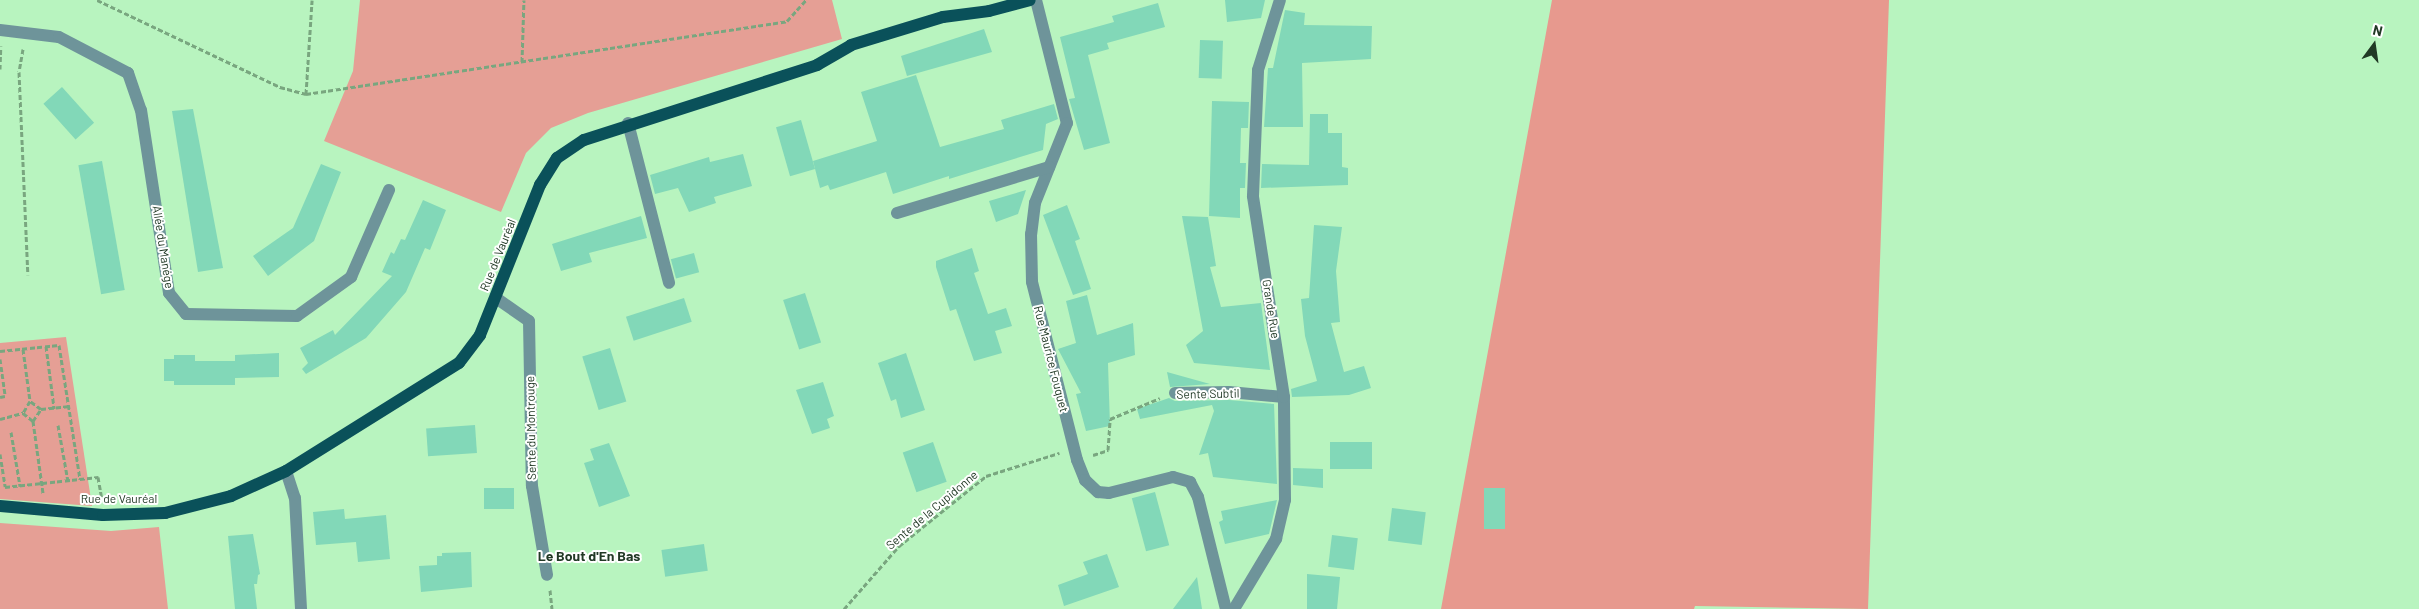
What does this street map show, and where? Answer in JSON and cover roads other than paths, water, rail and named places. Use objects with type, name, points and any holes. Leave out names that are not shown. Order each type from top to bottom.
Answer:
[{"type":"main road","name":"Rue de Vauréal","points":[[0,506],[103,515],[165,513],[231,496],[286,471],[459,362],[480,335],[540,185],[557,158],[584,140],[628,123],[817,65],[866,40],[943,17],[989,11],[1030,0]]},
{"type":"street","name":"Rue Maurice Fouquet","points":[[1036,0],[1067,123],[1035,203],[1031,234],[1032,282],[1077,460],[1085,480],[1098,492],[1109,493],[1173,477],[1190,482],[1198,497],[1226,609]]},
{"type":"street","name":"Grande Rue","points":[[1234,609],[1276,539],[1285,500],[1284,397],[1253,196],[1258,70],[1280,0]]},
{"type":"street","name":"Allée du Manége","points":[[0,30],[59,37],[128,73],[141,110],[169,293],[186,314],[296,316],[351,277],[389,190]]},
{"type":"street","points":[[628,123],[669,283]]},
{"type":"street","points":[[897,212],[1049,167]]},
{"type":"street","name":"Sente du Montrouge","points":[[496,298],[529,321],[532,486],[548,575]]},
{"type":"street","name":"Sente Subtil","points":[[1175,393],[1229,392],[1284,397]]},
{"type":"street","points":[[286,471],[295,498],[301,609]]},
{"type":"district","name":"Le Bout d'En Bas","points":[[589,556]]}]
